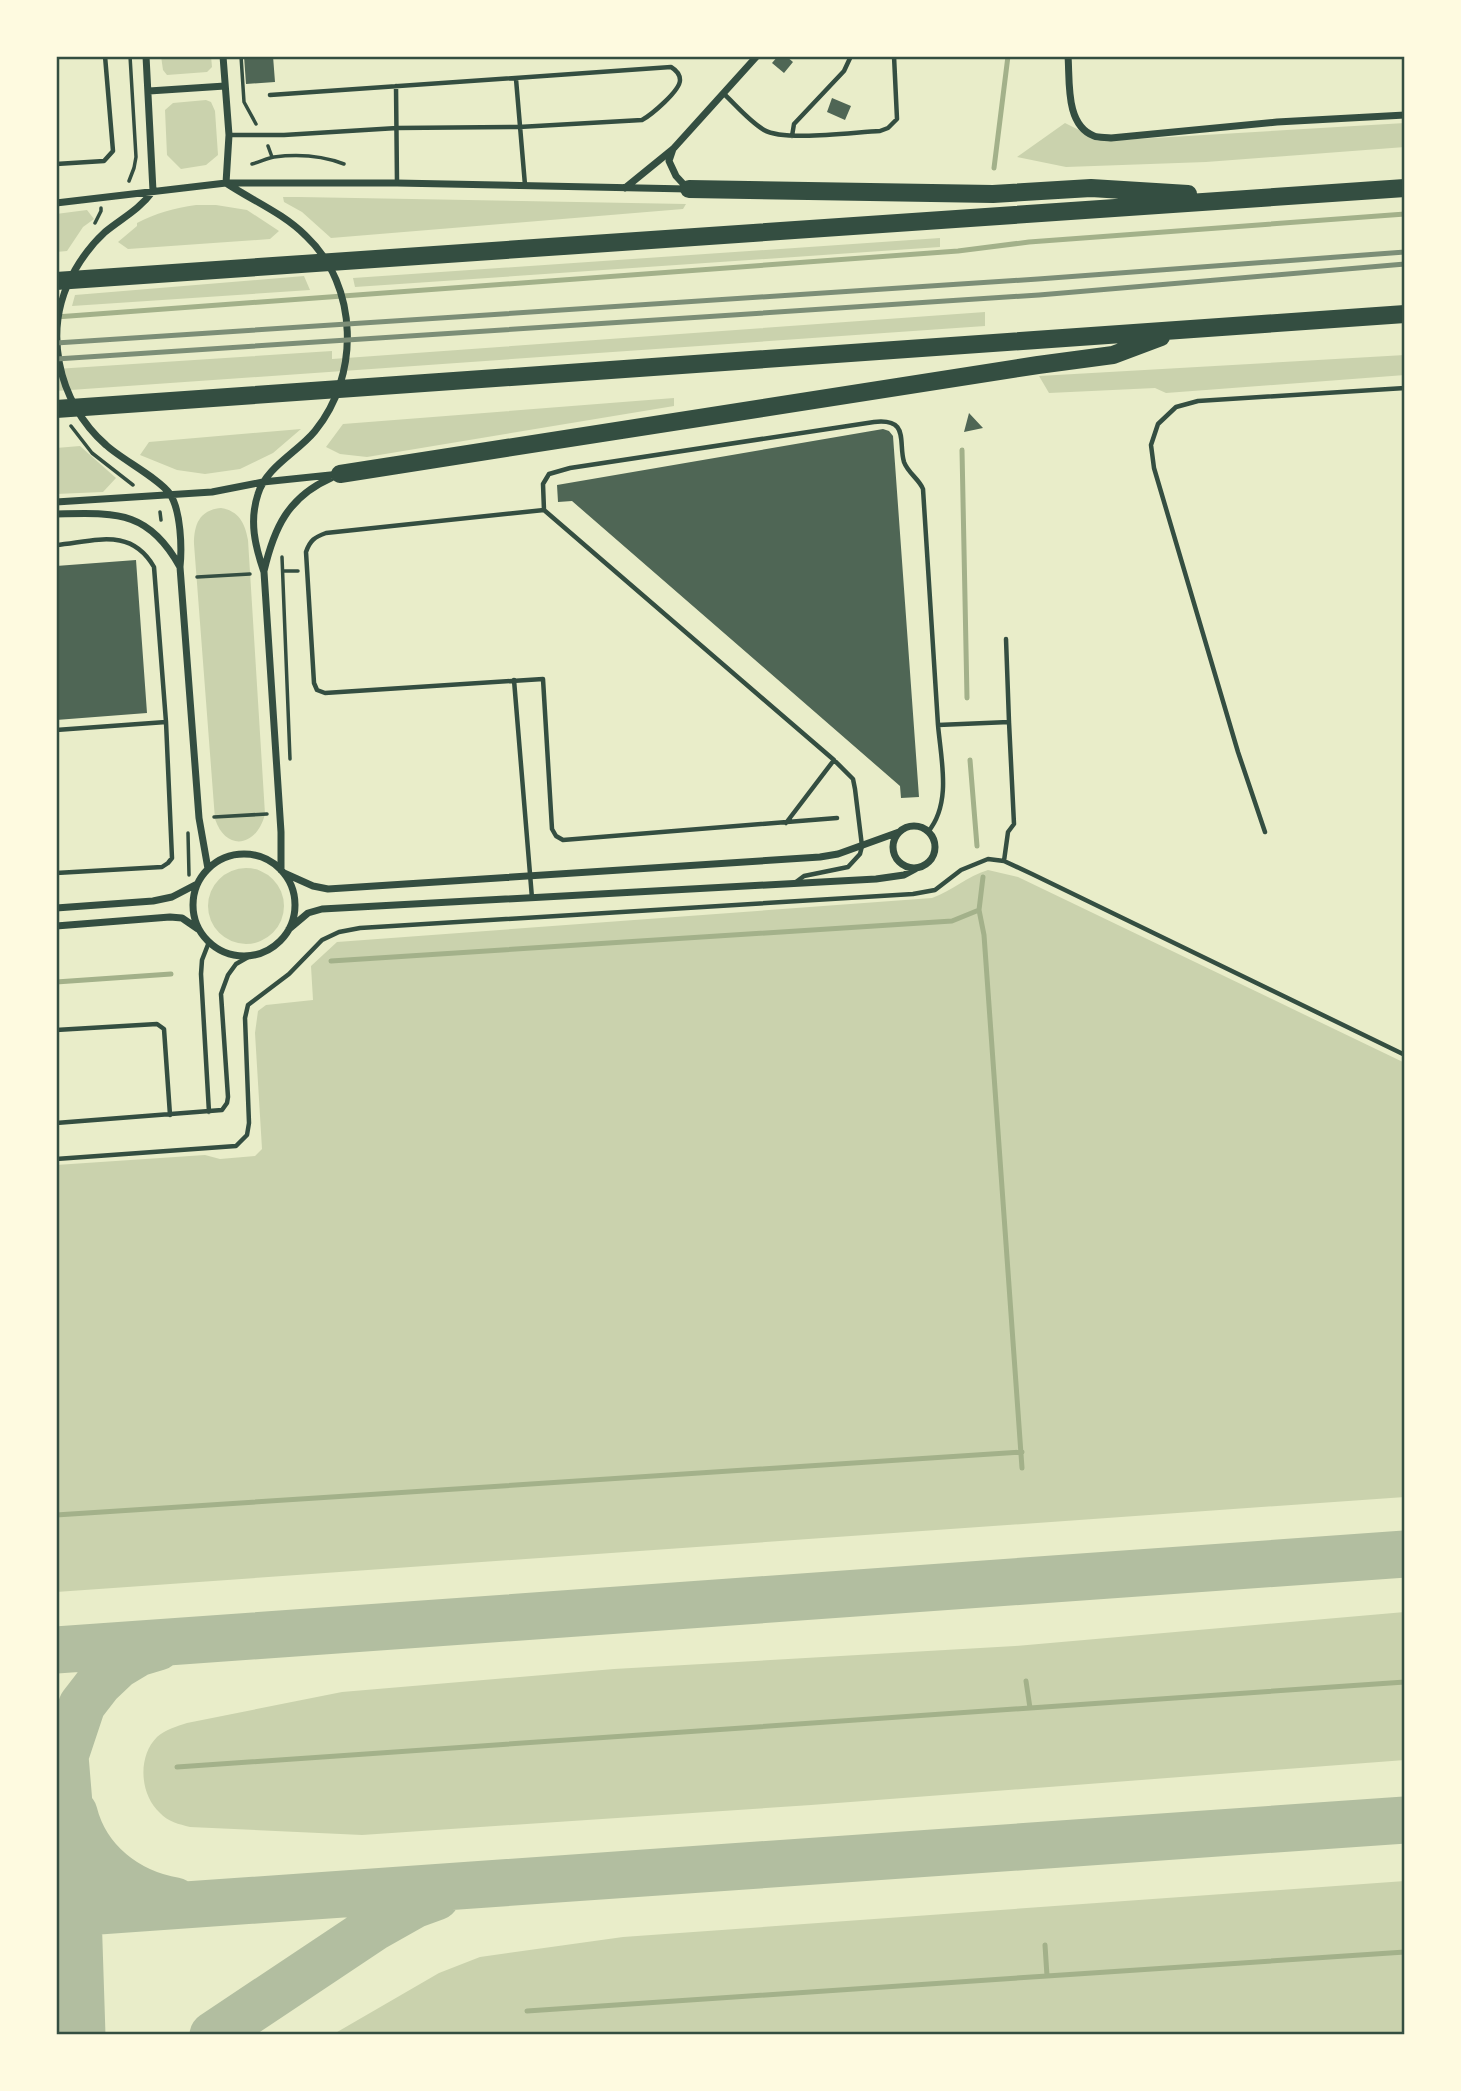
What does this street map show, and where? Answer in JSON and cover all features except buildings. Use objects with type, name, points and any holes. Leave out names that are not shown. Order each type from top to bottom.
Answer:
[{"type":"highway","points":[[689,189],[993,194],[1091,188],[1258,198]]},
{"type":"highway","points":[[56,281],[1405,188]]},
{"type":"highway","points":[[56,409],[1405,314]]},
{"type":"highway","points":[[340,474],[1113,355],[1181,330]]},
{"type":"street","points":[[146,56],[153,191],[142,205],[89,248],[69,282],[59,321],[58,361],[66,389],[82,419],[105,445],[170,494],[180,528],[180,568],[199,818],[208,869]]},
{"type":"street","points":[[223,56],[229,135],[226,183]]},
{"type":"street","points":[[625,188],[673,149],[757,56]]},
{"type":"street","points":[[1068,56],[1072,110],[1080,125],[1094,136],[1111,138],[1277,122],[1405,115]]},
{"type":"street","points":[[149,91],[225,86]]},
{"type":"street","points":[[673,149],[669,161],[676,176],[689,189]]},
{"type":"street","points":[[226,183],[292,223],[308,238],[332,271],[344,303],[348,342],[342,382],[334,402],[315,431],[263,482],[256,500],[253,528],[255,548],[264,572],[283,872],[295,901],[289,929]]},
{"type":"street","points":[[56,203],[226,183],[397,183],[689,189]]},
{"type":"street","points":[[56,502],[212,492],[263,482],[340,474]]},
{"type":"street","points":[[264,572],[274,535],[288,511],[312,486],[340,474]]},
{"type":"street","points":[[56,514],[115,513],[128,516],[158,536],[180,568]]},
{"type":"street","points":[[911,826],[923,828],[935,844],[929,862],[904,875],[890,878],[322,909],[308,913],[289,929],[277,945],[250,956],[224,952],[209,942],[194,913],[195,893],[208,869],[221,860],[244,854],[268,860],[283,872],[313,886],[328,889],[820,858],[862,846],[911,826]]},
{"type":"street","points":[[899,832],[893,844],[895,857],[904,866],[917,869]]},
{"type":"street","points":[[56,908],[153,901],[172,897],[198,884]]},
{"type":"street","points":[[56,926],[170,917],[182,918],[201,931]]},
{"type":"lane","points":[[56,164],[104,161],[113,151],[105,56]]},
{"type":"lane","points":[[792,136],[798,118],[844,71],[851,56]]},
{"type":"lane","points":[[723,93],[765,130],[776,134],[792,136],[880,131],[893,124],[898,112],[894,56]]},
{"type":"lane","points":[[229,135],[397,128],[519,127],[642,120],[650,116],[679,86],[681,78],[671,67],[270,95]]},
{"type":"lane","points":[[516,79],[525,185]]},
{"type":"lane","points":[[396,86],[397,183]]},
{"type":"lane","points":[[1265,832],[1168,521],[1151,445],[1158,424],[1167,415],[1176,407],[1198,401],[1405,388]]},
{"type":"lane","points":[[544,510],[543,484],[549,474],[558,470],[886,420],[901,433],[904,463],[923,489],[943,797],[937,817],[928,832]]},
{"type":"lane","points":[[796,882],[804,876],[848,867],[856,860],[862,846],[853,779],[544,510],[326,533],[314,537],[308,544],[306,552],[314,683],[317,690],[325,693],[543,679],[552,829],[556,836],[563,840],[837,818]]},
{"type":"lane","points":[[56,545],[123,539],[148,556],[154,567],[166,722],[172,858],[162,867],[56,873]]},
{"type":"lane","points":[[1004,861],[1008,832],[1014,824],[1006,639]]},
{"type":"lane","points":[[514,680],[528,876],[532,898]]},
{"type":"lane","points":[[56,730],[166,722]]},
{"type":"lane","points":[[938,725],[1009,722]]},
{"type":"lane","points":[[785,824],[834,760]]},
{"type":"lane","points":[[56,1159],[236,1146],[247,1135],[249,1123],[245,1018],[248,1005],[289,974],[321,940],[339,932],[360,928],[913,894],[935,890],[961,870],[988,859],[1004,861],[1405,1055]]},
{"type":"lane","points":[[209,942],[202,960],[201,974],[209,1112]]},
{"type":"lane","points":[[56,1123],[222,1110],[227,1103],[220,994],[236,964],[250,956]]},
{"type":"lane","points":[[56,1030],[157,1024],[161,1026],[164,1030],[170,1115]]},
{"type":"path","points":[[130,56],[136,157],[131,181]]},
{"type":"path","points":[[241,56],[244,102],[272,157]]},
{"type":"path","points":[[252,164],[272,157],[328,158],[344,164]]},
{"type":"path","points":[[160,512],[161,520]]},
{"type":"path","points":[[281,547],[291,772]]},
{"type":"path","points":[[197,577],[250,574]]},
{"type":"path","points":[[214,817],[267,814]]},
{"type":"green space","points":[[161,56],[211,56],[212,67],[207,72],[167,75],[163,70]]},
{"type":"green space","points":[[206,100],[211,102],[215,111],[218,155],[206,165],[181,169],[167,155],[165,110],[173,103]]},
{"type":"green space","points":[[1065,123],[1091,136],[1120,140],[1405,123],[1405,147],[1206,162],[1066,167],[1017,157]]},
{"type":"green space","points":[[283,197],[686,204],[683,209],[331,238],[302,212],[284,202]]},
{"type":"green space","points":[[196,205],[247,210],[279,231],[270,239],[128,249],[118,242],[144,219],[165,211]]},
{"type":"green space","points":[[87,210],[94,219],[83,227],[67,251],[56,252],[56,214]]},
{"type":"green space","points":[[940,238],[940,247],[355,287],[353,278]]},
{"type":"green space","points":[[304,276],[310,290],[72,306],[75,295]]},
{"type":"green space","points":[[985,312],[985,326],[56,391],[56,369],[332,351],[332,359]]},
{"type":"green space","points":[[1405,355],[1405,375],[1166,393],[1155,388],[1049,393],[1039,376]]},
{"type":"green space","points":[[674,398],[674,406],[367,457],[340,454],[326,447],[343,424]]},
{"type":"green space","points":[[301,429],[273,453],[240,469],[205,474],[177,470],[140,455],[149,442]]},
{"type":"green space","points":[[80,446],[116,478],[103,492],[56,494],[56,448]]},
{"type":"green space","points":[[221,508],[237,515],[248,540],[265,814],[255,833],[249,839],[241,841],[226,837],[215,819],[194,544],[199,520],[208,512]]},
{"type":"green space","points":[[239,868],[253,868],[267,874],[278,885],[284,906],[281,921],[273,933],[253,944],[239,944],[225,938],[214,927],[208,913],[208,899],[214,885],[225,874]]},
{"type":"green space","points":[[988,870],[1018,877],[1405,1063],[1405,1497],[56,1592],[56,1165],[205,1155],[220,1159],[255,1156],[262,1149],[255,1033],[258,1011],[266,1005],[313,1000],[311,966],[337,942],[932,898]]},
{"type":"green space","points":[[1405,1612],[1405,1760],[811,1805],[362,1835],[190,1827],[167,1819],[160,1813],[148,1796],[145,1786],[146,1755],[157,1737],[171,1728],[342,1692],[614,1669],[1015,1646]]},
{"type":"green space","points":[[1405,1881],[1405,2035],[332,2035],[439,1973],[480,1957],[623,1937]]},
{"type":"waterway","points":[[994,168],[1008,56]]},
{"type":"waterway","points":[[56,317],[958,251],[1029,242],[1405,214]]},
{"type":"waterway","points":[[962,450],[967,698]]},
{"type":"waterway","points":[[970,760],[977,846]]},
{"type":"waterway","points":[[983,877],[979,910],[984,935],[1022,1468]]},
{"type":"waterway","points":[[331,961],[952,921],[979,910]]},
{"type":"waterway","points":[[56,982],[171,974]]},
{"type":"waterway","points":[[56,1515],[1022,1452]]},
{"type":"waterway","points":[[177,1767],[1030,1708],[1026,1681]]},
{"type":"waterway","points":[[1030,1708],[1405,1682]]},
{"type":"waterway","points":[[1045,1945],[1047,1976],[1405,1952]]},
{"type":"waterway","points":[[527,2011],[1047,1976]]},
{"type":"taxiway","points":[[56,1650],[1405,1554]]},
{"type":"taxiway","points":[[82,2035],[78,1912],[65,1756],[82,1705],[99,1683],[118,1665],[138,1653],[158,1647]]},
{"type":"taxiway","points":[[74,1813],[88,1846],[111,1872],[141,1891],[175,1901]]},
{"type":"taxiway","points":[[56,1914],[1405,1820]]},
{"type":"taxiway","points":[[213,2035],[375,1927],[414,1905],[436,1897]]},
{"type":"railway","points":[[56,343],[1038,279],[1405,252]]},
{"type":"railway","points":[[56,359],[1039,295],[1405,264]]}]
